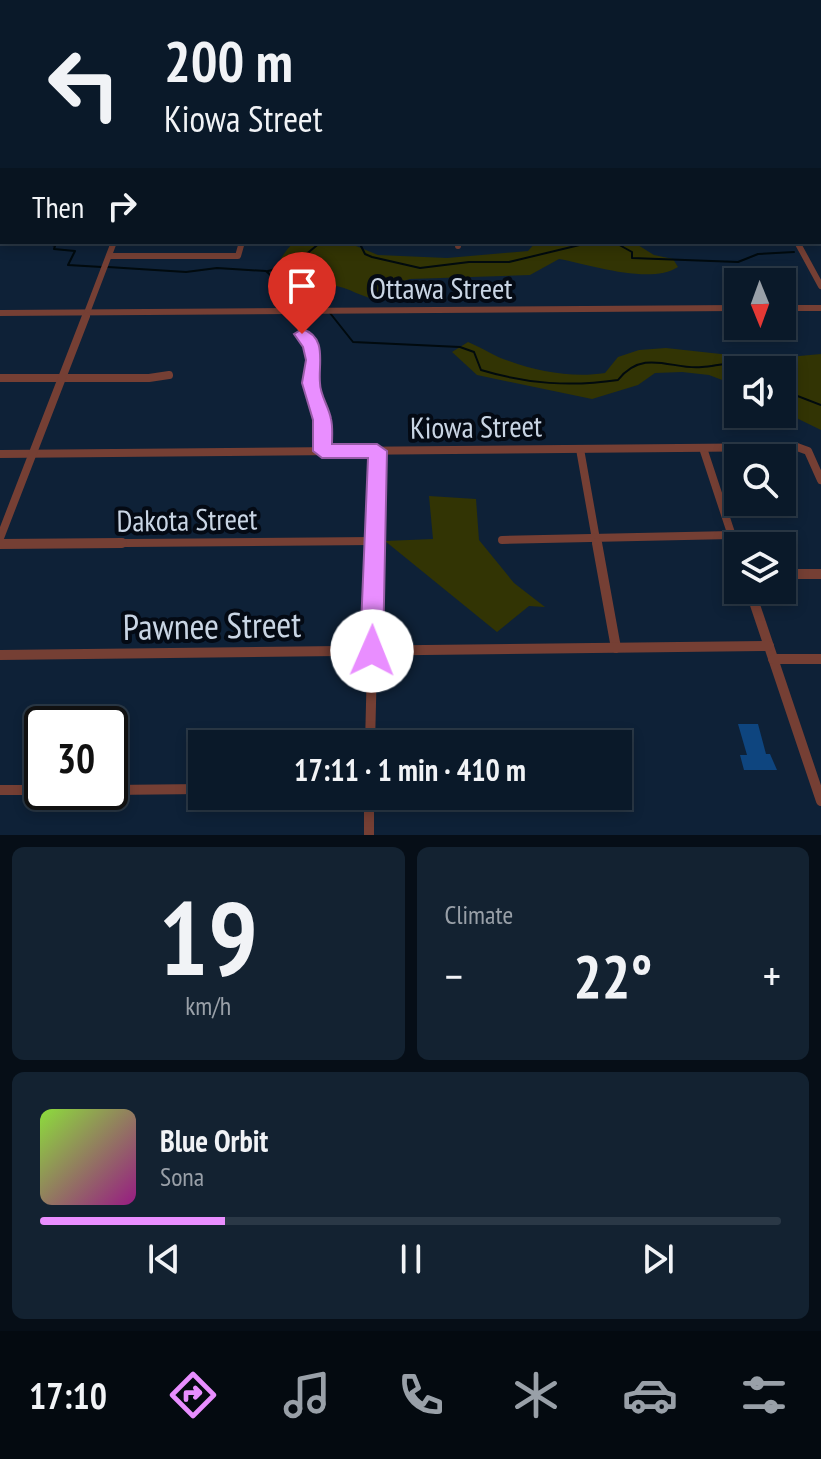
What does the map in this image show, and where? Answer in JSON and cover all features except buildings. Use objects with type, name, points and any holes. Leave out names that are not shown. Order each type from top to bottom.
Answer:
[{"type":"street","points":[[0,541],[113,244]]},
{"type":"street","points":[[108,259],[238,256],[241,244]]},
{"type":"street","points":[[798,244],[821,286]]},
{"type":"street","name":"Ottawa Street","points":[[0,313],[724,308]]},
{"type":"street","points":[[796,308],[821,308]]},
{"type":"street","points":[[296,311],[297,323],[315,360],[311,383],[322,420],[322,451]]},
{"type":"street","points":[[0,378],[169,375]]},
{"type":"street","name":"Kiowa Street","points":[[0,454],[797,447],[808,451],[821,480]]},
{"type":"street","points":[[703,448],[731,532]]},
{"type":"street","points":[[580,449],[599,539],[616,648]]},
{"type":"street","points":[[370,730],[377,451]]},
{"type":"street","points":[[502,540],[724,535]]},
{"type":"street","name":"Dakota Street","points":[[0,541],[374,541]]},
{"type":"street","points":[[796,574],[821,574]]},
{"type":"street","points":[[755,604],[821,801]]},
{"type":"street","name":"Pawnee Street","points":[[0,655],[769,646]]},
{"type":"street","points":[[773,659],[821,659]]},
{"type":"street","points":[[128,790],[188,789]]},
{"type":"street","points":[[0,790],[24,790]]},
{"type":"street","points":[[369,810],[369,835]]},
{"type":"shaded area","points":[[292,244],[356,246],[378,255],[447,258],[528,251],[534,244],[636,244],[654,255],[673,259],[678,267],[666,272],[637,274],[559,259],[530,275],[410,279],[388,286],[386,299],[372,298],[331,285],[324,293],[287,301],[276,294],[275,280],[284,254]]},
{"type":"shaded area","points":[[468,342],[520,365],[581,375],[605,373],[618,357],[639,350],[666,348],[739,356],[724,356],[724,381],[709,375],[655,373],[638,385],[592,399],[477,375],[452,352]]},
{"type":"shaded area","points":[[821,354],[821,430],[796,418],[796,356]]},
{"type":"shaded area","points":[[429,496],[476,499],[479,540],[514,583],[545,607],[529,606],[497,632],[385,541],[433,539]]},
{"type":"waterway","points":[[50,244],[55,246],[54,249],[75,251],[68,265],[102,267]]},
{"type":"waterway","points":[[268,271],[293,265],[319,244]]},
{"type":"waterway","points":[[360,244],[365,254],[372,257],[420,268],[469,262],[509,262],[584,244]]},
{"type":"waterway","points":[[618,244],[632,252],[632,258],[738,262],[758,254],[794,252]]},
{"type":"waterway","points":[[108,267],[186,272],[217,268],[266,271],[279,283],[313,293],[326,308]]},
{"type":"waterway","points":[[330,313],[353,342],[460,347],[474,352],[481,370],[532,381],[566,384],[618,380],[628,370],[649,362],[691,367],[724,365]]},
{"type":"waterway","points":[[796,395],[821,405]]},
{"type":"route","points":[[302,334],[311,346],[315,360],[311,383],[322,420],[322,451],[377,451],[372,651]]}]
